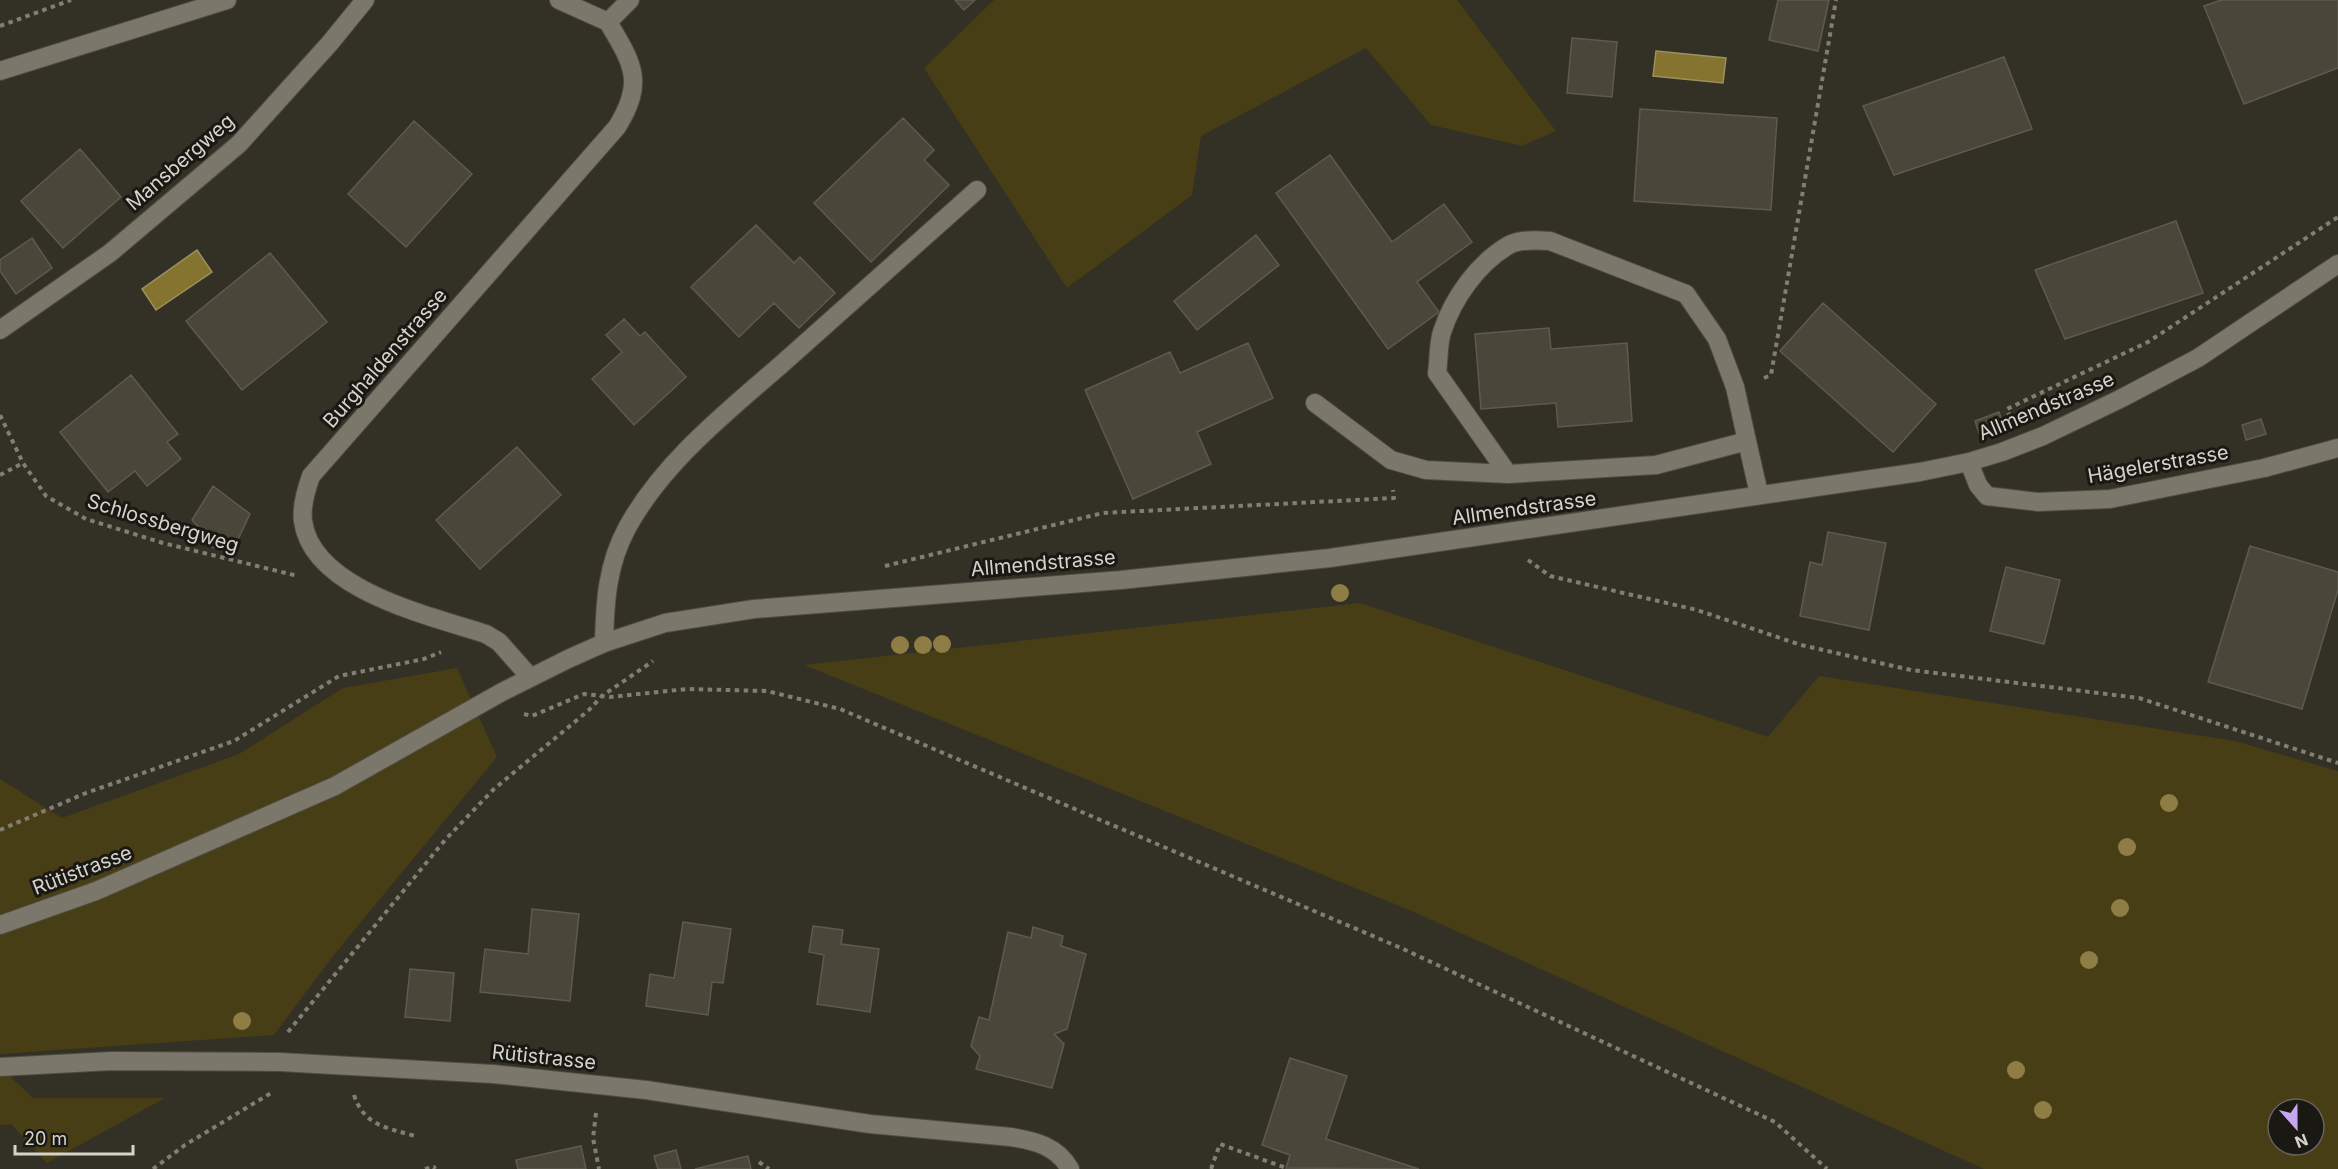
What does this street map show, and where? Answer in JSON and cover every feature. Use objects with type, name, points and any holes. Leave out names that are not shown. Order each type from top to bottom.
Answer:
[{"type":"street","points":[[0,71],[227,0]]},
{"type":"street","name":"Mansbergweg","points":[[0,330],[110,253],[239,144],[330,43],[365,0]]},
{"type":"street","points":[[559,0],[608,22],[630,0]]},
{"type":"street","name":"Burghaldenstrasse","points":[[530,677],[499,642],[486,634],[396,606],[366,591],[330,568],[307,538],[302,520],[304,497],[311,476],[617,127],[628,106],[634,85],[632,68],[608,22]]},
{"type":"street","points":[[603,643],[605,596],[617,551],[638,509],[659,481],[689,448],[763,380],[977,190]]},
{"type":"street","points":[[1508,474],[1437,373],[1442,333],[1461,291],[1481,268],[1510,244],[1532,240],[1551,241],[1686,294],[1718,339],[1735,387],[1759,494]]},
{"type":"street","name":"Allmendstrasse","points":[[665,623],[754,609],[1121,580],[1330,558],[1920,472],[1969,462],[2043,436],[2198,358],[2338,264]]},
{"type":"street","points":[[1315,402],[1391,460],[1426,470],[1508,474],[1656,465],[1747,441]]},
{"type":"street","name":"Hägelerstrasse","points":[[1969,462],[1978,484],[1987,496],[2038,502],[2074,501],[2110,499],[2264,468],[2338,448]]},
{"type":"street","name":"Rütistrasse","points":[[0,925],[96,891],[335,786],[530,677],[603,643],[665,623]]},
{"type":"street","name":"Rütistrasse","points":[[0,1067],[112,1061],[356,1065],[494,1074],[612,1086],[884,1126],[1011,1137],[1034,1141],[1053,1149],[1064,1159],[1070,1169]]},
{"type":"path","points":[[0,26],[71,0]]},
{"type":"path","points":[[1771,375],[1836,0]]},
{"type":"path","points":[[2012,423],[2007,409],[2148,342],[2338,217]]},
{"type":"path","name":"Schlossbergweg","points":[[0,415],[23,463],[46,496],[86,519],[186,549],[303,577],[330,568]]},
{"type":"path","points":[[880,567],[1102,513],[1394,498],[1391,460]]},
{"type":"path","points":[[0,475],[23,463]]},
{"type":"path","points":[[1516,532],[1526,558],[1550,576],[1696,610],[1802,645],[1911,670],[2139,698],[2338,763]]},
{"type":"path","points":[[0,830],[86,793],[234,741],[339,676],[424,658],[486,634]]},
{"type":"path","points":[[289,1030],[445,840],[494,789],[589,710],[602,696],[649,663]]},
{"type":"path","points":[[602,696],[687,689],[767,691],[840,709],[1401,948],[1775,1122],[1827,1169]]},
{"type":"path","points":[[356,1065],[354,1096],[359,1108],[368,1119],[415,1136]]},
{"type":"path","points":[[153,1169],[185,1145],[276,1090]]},
{"type":"path","points":[[597,1104],[592,1138],[598,1169]]},
{"type":"path","points":[[1211,1169],[1220,1144],[1286,1168]]},
{"type":"path","points":[[759,1162],[769,1169]]},
{"type":"path","points":[[425,1169],[434,1167],[435,1169]]},
{"type":"shaded area","points":[[994,0],[1457,0],[1556,131],[1522,146],[1431,125],[1366,48],[1201,136],[1192,195],[1067,288],[924,68]]},
{"type":"shaded area","points":[[1656,51],[1726,58],[1723,83],[1653,76]]},
{"type":"shaded area","points":[[197,250],[212,272],[156,310],[142,289]]},
{"type":"shaded area","points":[[1360,603],[1768,737],[1819,676],[2235,741],[2338,771],[2338,1169],[1984,1169],[1412,911],[804,665]]},
{"type":"shaded area","points":[[457,668],[497,757],[333,956],[274,1035],[0,1054],[0,779],[62,818],[239,754],[343,688]]},
{"type":"shaded area","points":[[0,1067],[33,1098],[165,1098],[47,1163],[11,1124],[0,1125]]},
{"type":"building","points":[[955,0],[975,0],[964,10]]},
{"type":"building","points":[[1778,0],[1829,0],[1818,51],[1769,40]]},
{"type":"building","points":[[2221,0],[2338,0],[2338,68],[2244,104],[2204,6]]},
{"type":"building","points":[[1572,38],[1617,42],[1612,97],[1567,93]]},
{"type":"building","points":[[2004,57],[2032,129],[1894,175],[1863,106]]},
{"type":"building","points":[[1640,109],[1777,118],[1771,210],[1634,201]]},
{"type":"building","points":[[903,118],[934,150],[924,160],[949,185],[871,262],[814,203]]},
{"type":"building","points":[[414,121],[472,174],[406,247],[348,194]]},
{"type":"building","points":[[80,149],[121,197],[63,248],[21,201]]},
{"type":"building","points":[[1330,155],[1392,242],[1444,204],[1472,242],[1417,282],[1439,312],[1388,349],[1276,193]]},
{"type":"building","points":[[2176,221],[2203,293],[2065,339],[2035,270]]},
{"type":"building","points":[[756,225],[794,263],[800,257],[835,293],[799,328],[774,303],[739,337],[691,287]]},
{"type":"building","points":[[1256,235],[1279,265],[1197,330],[1174,301]]},
{"type":"building","points":[[32,238],[52,268],[16,294],[0,271],[0,260]]},
{"type":"building","points":[[270,253],[327,322],[242,390],[186,321]]},
{"type":"building","points":[[1823,303],[1936,404],[1893,452],[1780,351]]},
{"type":"building","points":[[624,319],[640,336],[645,332],[686,377],[634,425],[592,379],[622,352],[606,335]]},
{"type":"building","points":[[1549,328],[1551,349],[1627,343],[1632,421],[1558,427],[1556,403],[1481,409],[1475,334]]},
{"type":"building","points":[[1248,343],[1273,398],[1197,432],[1211,464],[1133,499],[1085,390],[1170,352],[1180,373]]},
{"type":"building","points":[[131,375],[178,434],[167,442],[181,459],[147,486],[135,471],[108,492],[60,432]]},
{"type":"building","points":[[1999,412],[2003,424],[1979,433],[1975,421]]},
{"type":"building","points":[[2261,419],[2266,434],[2246,440],[2242,425]]},
{"type":"building","points":[[517,447],[561,495],[480,569],[436,520]]},
{"type":"building","points":[[213,486],[250,514],[231,554],[196,541],[201,530],[192,520]]},
{"type":"building","points":[[1828,532],[1886,543],[1869,630],[1800,616],[1810,562],[1822,565]]},
{"type":"building","points":[[2250,546],[2338,572],[2338,590],[2302,709],[2208,682]]},
{"type":"building","points":[[2006,567],[2060,580],[2044,644],[1990,631]]},
{"type":"building","points":[[532,909],[579,914],[570,1001],[480,992],[485,949],[528,954]]},
{"type":"building","points":[[683,922],[731,929],[723,983],[712,982],[708,1015],[646,1006],[650,974],[674,978]]},
{"type":"building","points":[[813,926],[843,930],[841,944],[879,949],[870,1012],[817,1004],[824,955],[809,952]]},
{"type":"building","points":[[1033,927],[1063,936],[1061,946],[1086,954],[1067,1029],[1054,1034],[1064,1044],[1052,1088],[976,1069],[980,1056],[971,1046],[979,1017],[989,1020],[1008,932],[1031,938]]},
{"type":"building","points":[[410,969],[454,973],[450,1021],[405,1017]]},
{"type":"building","points":[[1290,1058],[1347,1076],[1326,1139],[1419,1169],[1286,1168],[1290,1155],[1262,1145]]},
{"type":"building","points":[[581,1146],[586,1169],[518,1169],[516,1160]]},
{"type":"building","points":[[676,1150],[681,1169],[658,1169],[654,1156]]},
{"type":"building","points":[[748,1156],[751,1169],[695,1169]]}]
